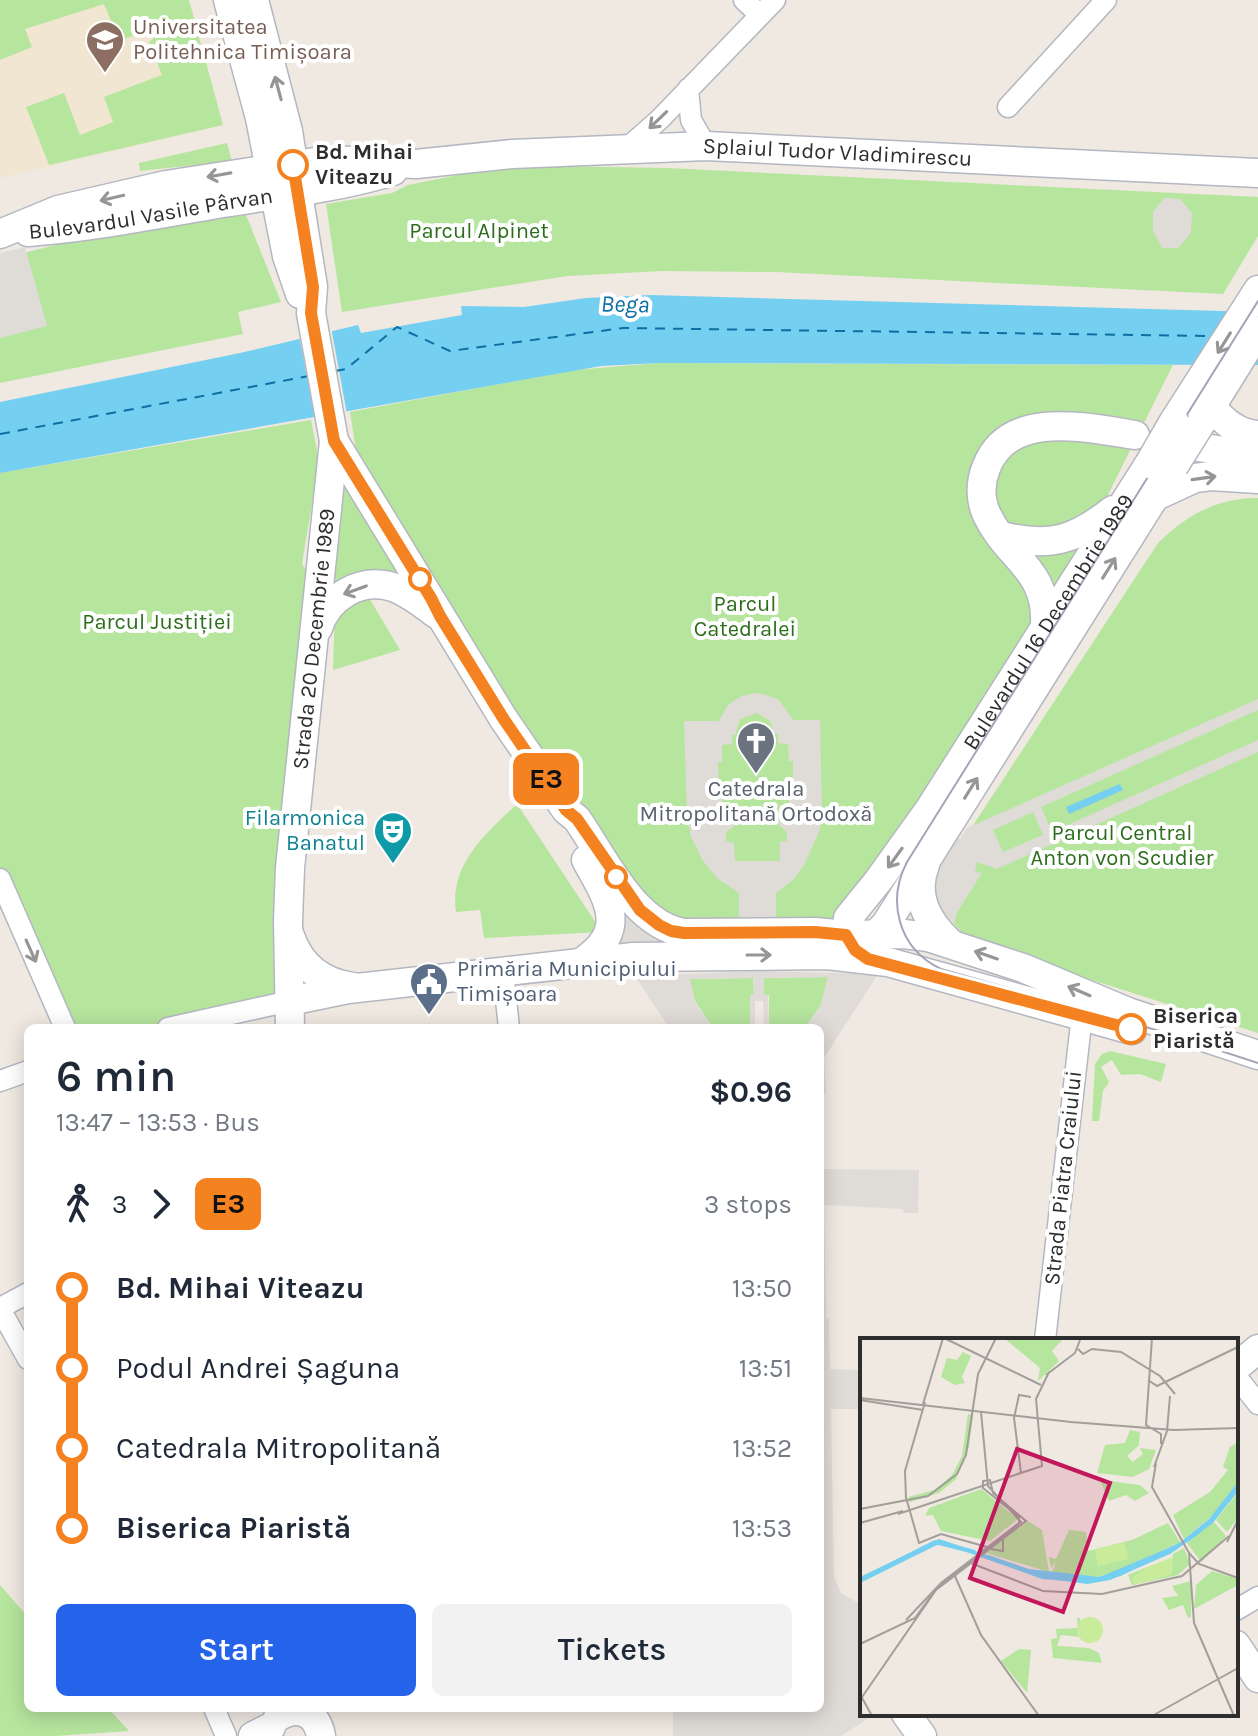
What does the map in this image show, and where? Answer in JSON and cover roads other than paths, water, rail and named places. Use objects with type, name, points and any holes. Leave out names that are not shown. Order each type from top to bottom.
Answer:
[{"type":"main road","points":[[228,0],[284,180],[313,287],[311,313],[334,441],[503,718],[640,910],[659,925],[684,933],[848,944],[1258,1071]]},
{"type":"main road","points":[[254,0],[281,101],[284,180]]},
{"type":"main road","name":"Splaiul Tudor Vladimirescu","points":[[284,180],[328,160],[416,164],[512,154],[706,146],[1258,173]]},
{"type":"main road","name":"Bulevardul Vasile Pârvan","points":[[2,234],[58,210],[166,185],[284,180]]},
{"type":"main road","name":"Bulevardul 16 Decembrie 1989","points":[[1199,415],[1258,290]]},
{"type":"main road","name":"Bulevardul 16 Decembrie 1989","points":[[848,944],[929,854],[1140,498],[1258,331]]},
{"type":"main road","points":[[1199,415],[1258,435]]},
{"type":"main road","points":[[1199,415],[1258,456]]},
{"type":"main road","points":[[1045,625],[1042,590],[985,513],[981,495],[982,478],[988,463],[998,449],[1026,432],[1048,426],[1135,435]]},
{"type":"main road","name":"Strada 20 Decembrie 1989","points":[[290,1014],[290,868],[334,441]]},
{"type":"main road","points":[[1002,536],[1022,541],[1064,540],[1140,498],[1195,478],[1258,479]]},
{"type":"main road","name":"Bulevardul 16 Decembrie 1989","points":[[848,944],[846,921],[929,810],[1045,625],[1140,498]]},
{"type":"main road","points":[[315,645],[320,620],[330,605],[345,592],[365,585],[396,588],[440,616]]},
{"type":"main road","points":[[566,810],[567,826],[610,906],[609,934],[602,945],[582,962]]},
{"type":"main road","points":[[929,854],[920,890],[923,905],[934,928],[949,942]]},
{"type":"main road","points":[[288,913],[295,949],[310,969],[334,984],[366,987],[666,954],[848,944],[913,935],[949,942],[1023,968],[1128,1012],[1258,1055]]},
{"type":"main road","points":[[290,1014],[366,987]]},
{"type":"main road","points":[[1238,1365],[1258,1349]]},
{"type":"main road","points":[[1238,1648],[1258,1678]]},
{"type":"main road","points":[[302,1712],[319,1722]]},
{"type":"main road","points":[[907,1716],[922,1736]]},
{"type":"street","points":[[744,0],[760,15]]},
{"type":"street","points":[[626,149],[660,119],[775,0]]},
{"type":"street","points":[[1008,107],[1100,2]]},
{"type":"street","points":[[688,89],[691,120],[706,146]]},
{"type":"street","points":[[0,879],[63,1024]]},
{"type":"street","points":[[503,971],[509,1024]]},
{"type":"street","points":[[183,1024],[221,1014],[290,1014]]},
{"type":"street","name":"Strada Piatra Craiului","points":[[1045,1338],[1082,1015]]},
{"type":"street","points":[[0,1081],[24,1072]]},
{"type":"street","points":[[24,1295],[0,1308],[24,1352]]},
{"type":"street","points":[[1238,1379],[1258,1404]]},
{"type":"street","points":[[1238,1609],[1258,1597]]},
{"type":"street","points":[[216,1712],[226,1736]]},
{"type":"water","name":"Bega","points":[[650,295],[1258,312],[1258,365],[659,363],[601,366],[0,473],[0,402],[240,353],[358,325],[361,333],[462,315],[461,306],[524,307],[586,298]]},
{"type":"water","points":[[1120,784],[1123,790],[1069,814],[1066,807]]},
{"type":"tram line","points":[[1258,301],[907,862],[901,877],[897,908],[906,937],[927,960],[941,969],[1163,1032],[1258,1063]]},
{"type":"place","name":"Universitatea Politehnica Timișoara","points":[[105,74]]},
{"type":"place","name":"Bd. Mihai Viteazu","points":[[293,165]]},
{"type":"place","name":"Catedrala Mitropolitană Ortodoxă","points":[[756,775]]},
{"type":"place","name":"Filarmonica Banatul","points":[[393,865]]},
{"type":"place","name":"Primăria Municipiului Timișoara","points":[[429,1016]]},
{"type":"place","name":"Biserica Piaristă","points":[[1131,1029]]},
{"type":"park label","name":"Parcul Alpinet","points":[[479,231]]},
{"type":"park label","name":"Parcul Catedralei","points":[[745,616]]},
{"type":"park label","name":"Parcul Justiției","points":[[157,622]]},
{"type":"park label","name":"Parcul Central Anton von Scudier","points":[[1122,846]]}]
